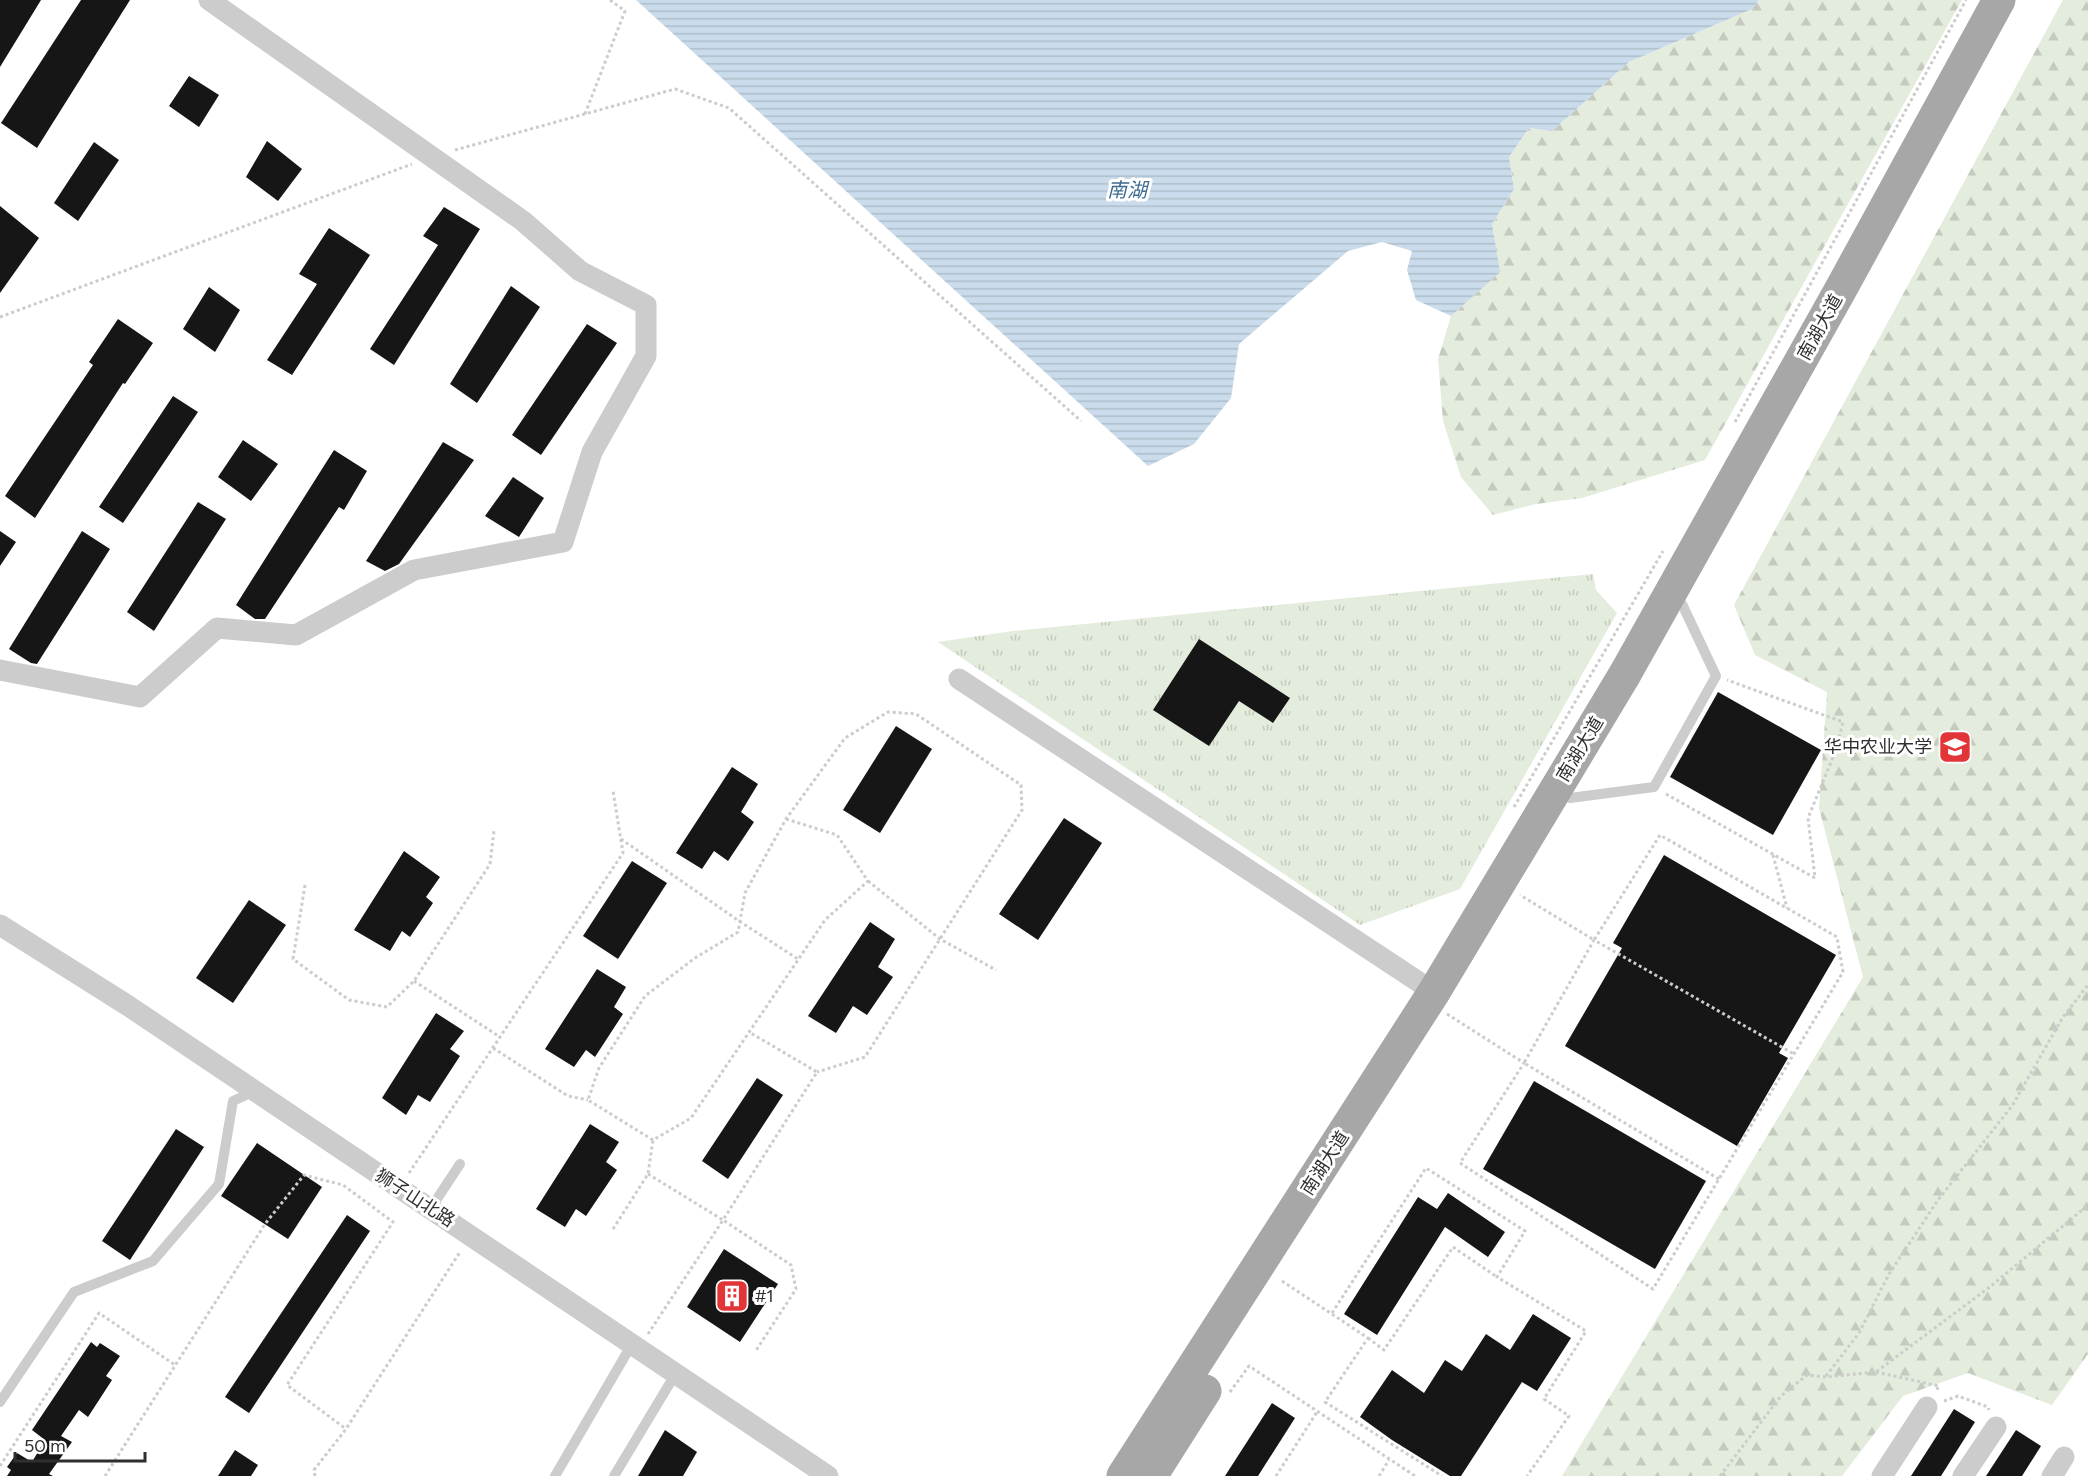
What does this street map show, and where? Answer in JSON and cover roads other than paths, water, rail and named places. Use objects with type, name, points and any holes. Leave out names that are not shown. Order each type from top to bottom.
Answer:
[{"type":"main road","name":"南湖大道","points":[[1151,1476],[1440,1002],[1842,287],[1999,0]]},
{"type":"main road","name":"南湖大道","points":[[1123,1476],[1440,1002],[1516,893],[1804,390],[2020,0]]},
{"type":"street","points":[[0,670],[140,697],[217,628],[296,634],[414,570],[563,542],[592,452],[646,356],[646,305],[580,271],[523,221],[209,0]]},
{"type":"street","points":[[959,679],[1440,1002]]},
{"type":"street","name":"狮子山北路","points":[[0,925],[127,1005],[828,1476]]},
{"type":"street","points":[[1882,1476],[1927,1407]]},
{"type":"street","points":[[1963,1476],[1995,1427]]},
{"type":"street","points":[[2052,1476],[2064,1457]]},
{"type":"lane","points":[[1570,798],[1654,787],[1716,676],[1682,604]]},
{"type":"lane","points":[[0,1402],[74,1292],[153,1260],[219,1184],[233,1101],[255,1091]]},
{"type":"lane","points":[[431,1208],[460,1164]]},
{"type":"lane","points":[[555,1476],[636,1346]]},
{"type":"lane","points":[[614,1476],[676,1373]]},
{"type":"water","name":"南湖","points":[[636,0],[1759,0],[1752,9],[1629,62],[1552,131],[1529,128],[1509,157],[1514,189],[1492,224],[1500,272],[1451,316],[1416,300],[1407,270],[1412,251],[1382,242],[1348,251],[1239,344],[1231,398],[1194,444],[1148,466]]},
{"type":"place","name":"华中农业大学","points":[[1955,747]]},
{"type":"place","name":"#1","points":[[732,1296]]}]
